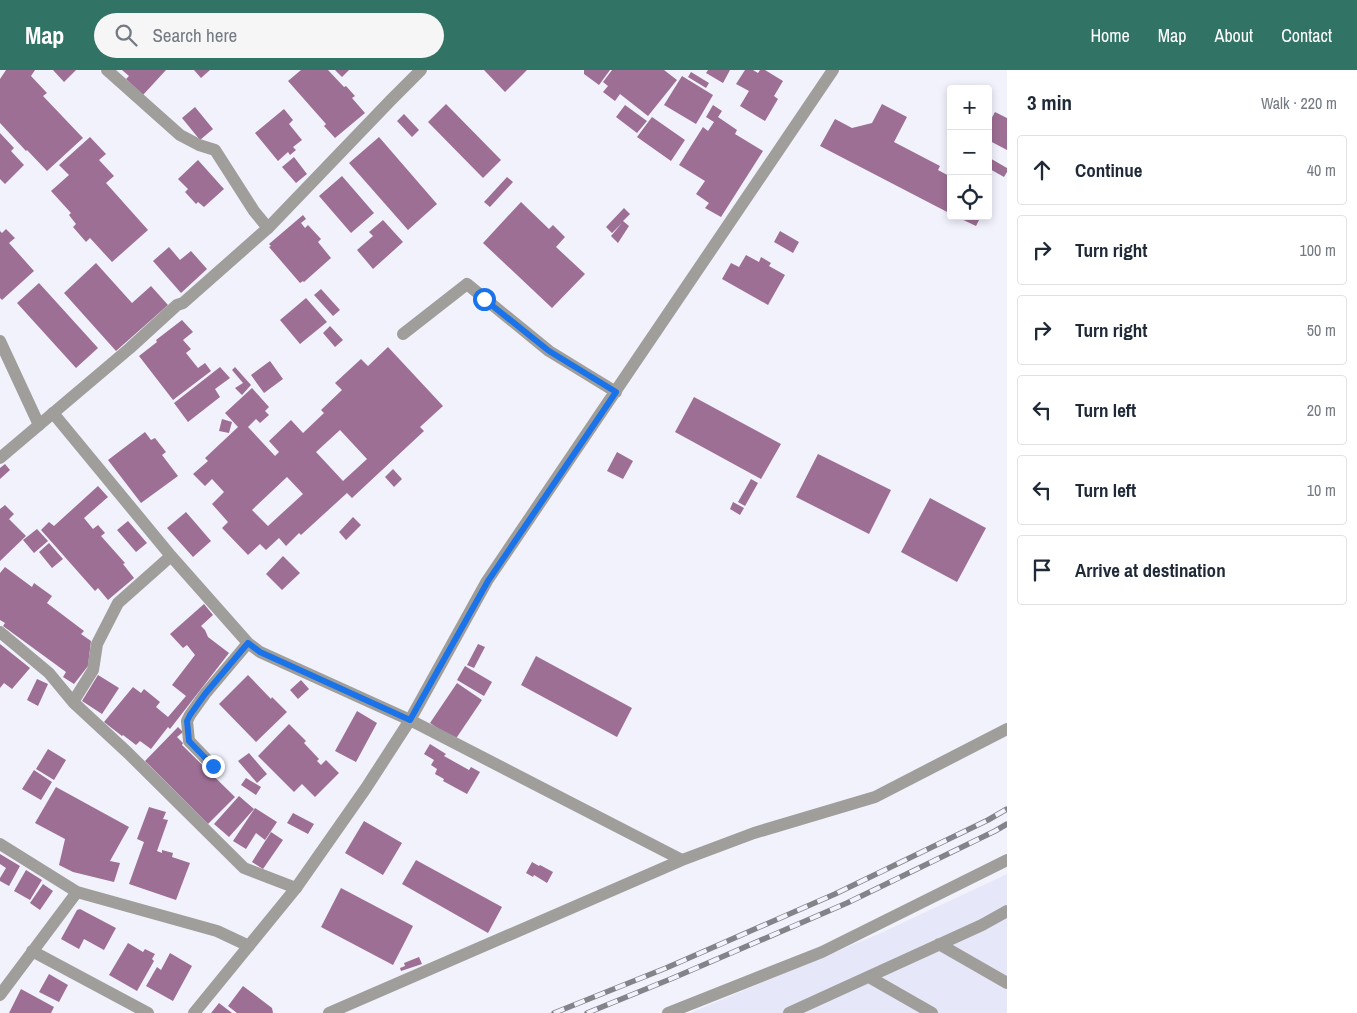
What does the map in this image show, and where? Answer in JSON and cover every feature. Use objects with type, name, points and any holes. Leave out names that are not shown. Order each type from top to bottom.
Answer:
[{"type":"street","points":[[107,70],[180,135],[199,145],[215,150],[254,211],[268,228]]},
{"type":"street","points":[[0,458],[130,348],[177,305],[183,303],[268,228],[421,70]]},
{"type":"street","points":[[194,1013],[296,888],[366,788],[410,720],[488,581],[833,70]]},
{"type":"street","points":[[403,334],[466,284],[549,351],[616,392]]},
{"type":"street","points":[[0,341],[39,425]]},
{"type":"street","points":[[53,413],[171,556],[248,643],[260,652],[410,720],[682,860]]},
{"type":"street","points":[[73,702],[94,670],[97,644],[118,602],[171,556]]},
{"type":"street","points":[[0,632],[49,673],[73,702],[128,753],[244,868],[296,888]]},
{"type":"street","points":[[213,766],[189,741],[187,721],[205,694],[248,643]]},
{"type":"street","points":[[329,1013],[682,860],[754,833],[875,797],[1007,729]]},
{"type":"street","points":[[0,844],[77,892],[216,931],[249,946]]},
{"type":"street","points":[[668,1013],[822,952],[1007,860]]},
{"type":"street","points":[[0,996],[77,892]]},
{"type":"street","points":[[789,1013],[808,1010],[869,976],[982,925],[1007,911]]},
{"type":"street","points":[[939,944],[1007,983]]},
{"type":"street","points":[[32,951],[148,1013]]},
{"type":"street","points":[[869,976],[932,1013]]},
{"type":"shaded area","points":[[1007,874],[1007,1013],[690,1013],[881,933]]},
{"type":"building","points":[[6,70],[35,70],[31,76],[47,93],[43,96],[83,138],[47,171],[0,123],[0,79]]},
{"type":"building","points":[[53,70],[76,70],[64,82]]},
{"type":"building","points":[[122,70],[166,70],[143,95],[126,79],[129,76]]},
{"type":"building","points":[[194,70],[210,70],[201,78]]},
{"type":"building","points":[[301,70],[328,70],[355,96],[352,98],[365,113],[335,138],[324,126],[326,124],[288,81]]},
{"type":"building","points":[[335,70],[349,70],[342,77]]},
{"type":"building","points":[[484,70],[527,70],[505,92]]},
{"type":"building","points":[[584,70],[610,70],[599,85],[584,74]]},
{"type":"building","points":[[612,70],[664,70],[677,80],[648,116],[620,94],[615,101],[603,92],[608,86],[603,82]]},
{"type":"building","points":[[708,70],[730,70],[723,83],[706,73]]},
{"type":"building","points":[[745,70],[753,70],[758,73],[760,70],[765,70],[783,81],[774,96],[778,99],[765,121],[740,106],[749,91],[736,84]]},
{"type":"building","points":[[691,72],[709,83],[706,88],[688,77]]},
{"type":"building","points":[[682,76],[713,95],[696,124],[664,105]]},
{"type":"building","points":[[446,104],[501,160],[483,178],[428,122]]},
{"type":"building","points":[[882,104],[907,117],[894,142],[940,166],[938,170],[947,175],[947,212],[820,146],[835,119],[852,128],[872,123]]},
{"type":"building","points":[[625,105],[647,121],[637,133],[616,117]]},
{"type":"building","points":[[713,105],[722,111],[718,117],[737,130],[735,134],[763,151],[721,217],[705,208],[709,203],[696,194],[705,181],[679,165],[703,127],[708,131],[714,122],[706,117]]},
{"type":"building","points":[[195,107],[213,129],[200,140],[182,118]]},
{"type":"building","points":[[284,109],[293,120],[289,124],[302,140],[293,147],[296,150],[290,155],[288,152],[278,161],[255,133]]},
{"type":"building","points":[[995,112],[1007,118],[1007,150],[992,142],[992,118]]},
{"type":"building","points":[[404,114],[419,130],[412,137],[397,121]]},
{"type":"building","points":[[652,117],[685,140],[671,161],[637,137]]},
{"type":"building","points":[[0,133],[14,148],[11,151],[24,165],[5,184],[0,179]]},
{"type":"building","points":[[90,137],[106,154],[99,160],[114,176],[106,183],[148,230],[112,262],[90,238],[86,242],[73,227],[76,224],[69,215],[71,213],[51,191],[69,175],[59,165]]},
{"type":"building","points":[[379,137],[437,204],[408,230],[349,163]]},
{"type":"building","points":[[294,157],[307,174],[296,183],[282,167]]},
{"type":"building","points":[[992,159],[1007,168],[1004,177],[992,170]]},
{"type":"building","points":[[198,160],[224,189],[204,207],[198,202],[196,204],[185,192],[188,189],[178,179]]},
{"type":"building","points":[[342,176],[374,213],[351,233],[319,196]]},
{"type":"building","points":[[507,177],[513,182],[490,207],[484,202]]},
{"type":"building","points":[[521,202],[549,229],[553,225],[565,237],[556,247],[585,274],[552,308],[483,243]]},
{"type":"building","points":[[624,208],[630,214],[623,221],[629,226],[618,243],[611,236],[622,223],[612,233],[606,227]]},
{"type":"building","points":[[303,215],[306,219],[301,223],[305,228],[308,225],[321,239],[318,242],[331,258],[304,282],[300,283],[269,247],[271,246],[269,244]]},
{"type":"building","points":[[383,220],[403,242],[373,269],[357,250],[373,236],[369,232]]},
{"type":"building","points":[[963,220],[979,220],[976,226]]},
{"type":"building","points":[[6,229],[15,238],[9,243],[34,271],[2,300],[0,298],[0,231],[2,233]]},
{"type":"building","points":[[780,231],[799,242],[793,253],[774,242]]},
{"type":"building","points":[[169,247],[180,260],[191,251],[207,269],[181,293],[153,261]]},
{"type":"building","points":[[746,255],[759,262],[761,257],[771,263],[769,266],[785,275],[768,305],[722,279],[731,263],[739,267]]},
{"type":"building","points":[[96,263],[132,303],[151,286],[168,305],[116,351],[64,293]]},
{"type":"building","points":[[39,283],[98,348],[76,368],[17,303]]},
{"type":"building","points":[[321,289],[340,310],[333,316],[314,295]]},
{"type":"building","points":[[306,298],[327,322],[300,344],[280,320]]},
{"type":"building","points":[[182,320],[193,332],[183,340],[191,349],[186,353],[198,368],[205,363],[211,371],[173,400],[139,356]]},
{"type":"building","points":[[330,326],[343,340],[335,347],[323,333]]},
{"type":"building","points":[[388,347],[443,406],[420,427],[424,431],[352,498],[347,493],[301,535],[299,533],[286,546],[279,538],[266,550],[260,544],[248,555],[222,528],[228,522],[212,504],[224,492],[212,479],[205,486],[193,474],[208,461],[205,458],[238,427],[225,413],[252,388],[269,407],[265,411],[269,415],[260,423],[256,419],[248,427],[275,456],[279,452],[269,441],[291,420],[303,433],[324,413],[321,410],[342,390],[335,383],[361,359],[368,366]],"holes":[[[340,430],[367,459],[343,481],[316,452]],[[287,477],[303,494],[268,526],[252,510]]]},
{"type":"building","points":[[270,361],[283,379],[264,393],[251,375]]},
{"type":"building","points":[[220,367],[230,378],[215,389],[220,397],[188,422],[174,403]]},
{"type":"building","points":[[235,367],[251,385],[242,395],[235,388],[243,383],[232,370]]},
{"type":"building","points":[[694,397],[781,444],[761,479],[675,432]]},
{"type":"building","points":[[222,419],[232,422],[229,433],[219,431]]},
{"type":"building","points":[[145,432],[151,440],[155,438],[166,452],[162,455],[178,476],[141,503],[108,460]]},
{"type":"building","points":[[617,452],[633,461],[623,479],[607,471]]},
{"type":"building","points":[[818,454],[891,490],[869,534],[796,497]]},
{"type":"building","points":[[5,464],[10,470],[0,479],[0,468]]},
{"type":"building","points":[[393,469],[402,479],[394,487],[385,477]]},
{"type":"building","points":[[751,479],[758,483],[745,506],[738,502]]},
{"type":"building","points":[[98,486],[108,497],[84,518],[93,529],[98,525],[105,533],[101,536],[125,563],[123,564],[134,578],[108,600],[98,588],[95,591],[41,530],[49,522],[54,526]]},
{"type":"building","points":[[930,498],[986,528],[957,582],[901,552]]},
{"type":"building","points":[[733,502],[744,508],[740,515],[730,509]]},
{"type":"building","points":[[5,505],[14,514],[9,519],[26,536],[0,561],[0,509]]},
{"type":"building","points":[[186,512],[211,541],[193,557],[167,528]]},
{"type":"building","points":[[353,517],[361,525],[346,540],[339,532]]},
{"type":"building","points":[[128,521],[147,543],[136,552],[117,530]]},
{"type":"building","points":[[37,529],[48,541],[34,553],[23,540]]},
{"type":"building","points":[[49,543],[63,559],[52,568],[39,552]]},
{"type":"building","points":[[283,556],[300,573],[282,590],[266,574]]},
{"type":"building","points":[[5,567],[32,587],[34,583],[52,596],[47,603],[84,631],[81,634],[91,641],[88,666],[74,684],[63,677],[66,672],[3,626],[5,623],[0,620],[0,573]]},
{"type":"building","points":[[204,604],[213,615],[201,626],[208,637],[229,653],[170,729],[168,727],[151,749],[140,741],[136,745],[104,722],[133,687],[141,693],[144,689],[160,702],[156,707],[168,717],[186,696],[172,685],[195,655],[187,645],[183,648],[170,634]]},
{"type":"building","points":[[0,644],[30,668],[12,689],[4,683],[0,688]]},
{"type":"building","points":[[478,644],[485,647],[474,668],[467,665]]},
{"type":"building","points":[[536,656],[632,708],[617,737],[521,685]]},
{"type":"building","points":[[465,666],[492,682],[484,696],[457,680]]},
{"type":"building","points":[[98,675],[119,688],[102,714],[82,701]]},
{"type":"building","points":[[248,675],[271,699],[272,697],[287,712],[256,742],[219,704]]},
{"type":"building","points":[[37,679],[48,684],[38,706],[27,700]]},
{"type":"building","points":[[301,680],[309,689],[298,699],[290,690]]},
{"type":"building","points":[[457,683],[482,700],[455,740],[430,723]]},
{"type":"building","points":[[357,711],[377,723],[356,762],[335,751]]},
{"type":"building","points":[[289,724],[306,741],[304,743],[319,759],[317,761],[321,765],[326,760],[339,773],[315,797],[302,784],[294,792],[258,756]]},
{"type":"building","points":[[178,727],[183,732],[177,737],[183,743],[182,745],[235,797],[208,824],[145,761]]},
{"type":"building","points":[[430,744],[446,754],[444,756],[469,770],[471,767],[480,772],[467,794],[443,781],[444,779],[435,774],[437,769],[431,765],[434,760],[424,754]]},
{"type":"building","points":[[48,749],[66,760],[54,780],[36,769]]},
{"type":"building","points":[[249,753],[267,774],[257,783],[238,761]]},
{"type":"building","points":[[34,770],[52,782],[41,800],[22,789]]},
{"type":"building","points":[[246,778],[261,787],[256,795],[241,785]]},
{"type":"building","points":[[56,787],[129,827],[110,861],[120,863],[114,882],[73,872],[59,865],[65,839],[35,823]]},
{"type":"building","points":[[239,796],[254,809],[229,837],[214,824]]},
{"type":"building","points":[[149,807],[166,812],[163,819],[168,820],[157,851],[162,853],[162,850],[173,853],[172,857],[190,863],[176,900],[129,884],[144,842],[137,839]]},
{"type":"building","points":[[255,808],[277,822],[265,840],[256,833],[246,849],[233,841]]},
{"type":"building","points":[[293,813],[314,824],[308,834],[287,823]]},
{"type":"building","points":[[364,821],[402,843],[383,875],[345,853]]},
{"type":"building","points":[[271,832],[283,840],[263,869],[252,862]]},
{"type":"building","points":[[0,854],[20,866],[9,886],[0,881],[6,868],[0,864]]},
{"type":"building","points":[[416,860],[502,907],[488,933],[402,884]]},
{"type":"building","points":[[532,862],[553,872],[547,883],[534,875],[533,877],[526,873]]},
{"type":"building","points":[[26,870],[42,880],[30,900],[14,891]]},
{"type":"building","points":[[43,884],[53,891],[40,910],[30,903]]},
{"type":"building","points":[[341,888],[413,926],[393,965],[321,927]]},
{"type":"building","points":[[80,909],[116,928],[104,950],[84,939],[79,949],[61,939],[77,910]]},
{"type":"building","points":[[128,943],[143,952],[145,949],[155,954],[152,959],[154,961],[137,991],[109,975]]},
{"type":"building","points":[[170,953],[192,966],[173,1001],[146,986],[157,967],[161,970]]},
{"type":"building","points":[[419,957],[422,964],[401,971],[400,968],[405,966],[404,963]]},
{"type":"building","points":[[49,974],[68,985],[59,1002],[39,992]]},
{"type":"building","points":[[243,986],[272,1008],[273,1013],[237,1013],[228,1006]]},
{"type":"building","points":[[21,989],[54,1007],[51,1013],[9,1013]]},
{"type":"building","points":[[219,1003],[232,1013],[211,1013]]},
{"type":"railway","points":[[554,1013],[666,968],[835,894],[1007,809]]},
{"type":"railway","points":[[587,1013],[847,903],[1007,824]]},
{"type":"route","points":[[213,766],[189,741],[187,721],[205,694],[248,643],[260,652],[410,720],[488,581],[616,392],[549,351],[484,299]]}]
